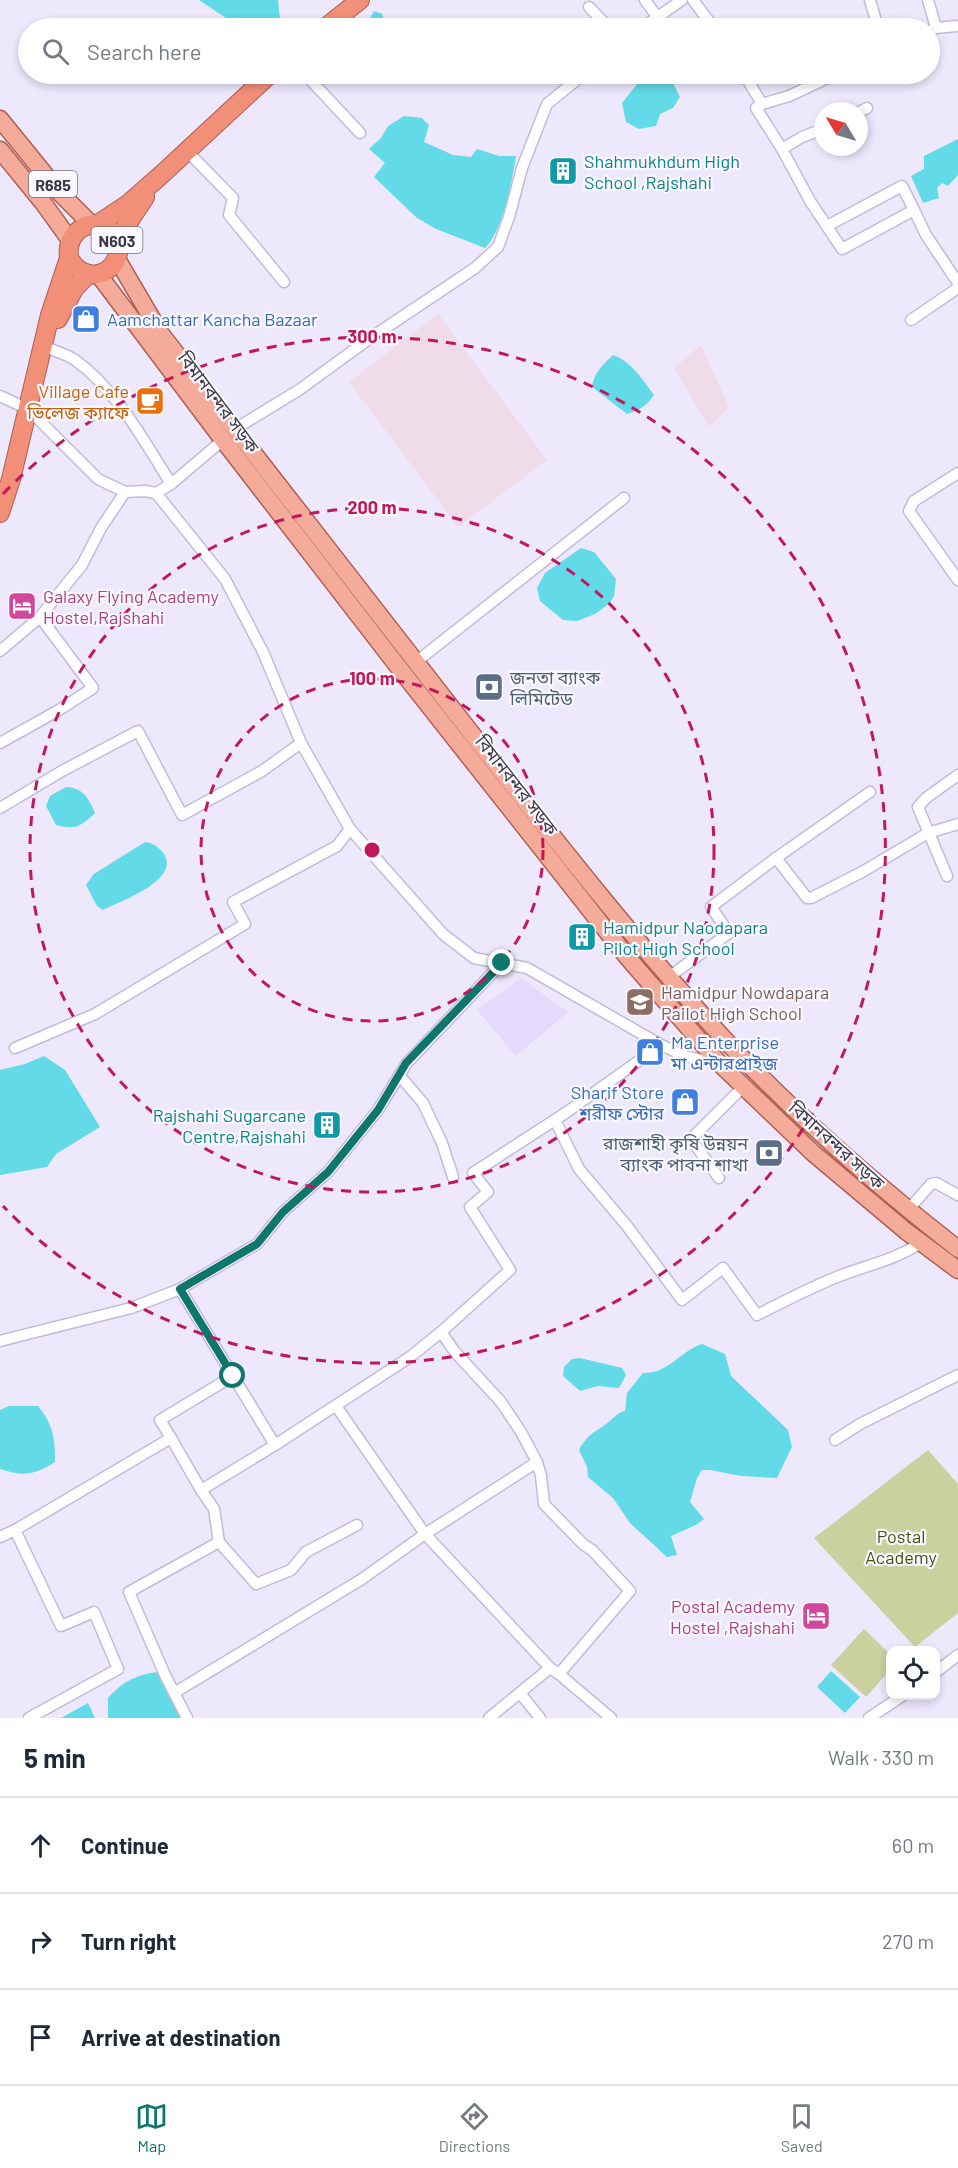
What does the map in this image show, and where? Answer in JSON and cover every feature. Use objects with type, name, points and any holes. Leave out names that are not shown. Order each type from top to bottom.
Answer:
[{"type":"highway","points":[[338,18],[360,0]]},
{"type":"highway","name":"N603","points":[[0,513],[11,479],[50,315],[78,229],[94,224],[128,204],[259,84]]},
{"type":"highway","name":"N603","points":[[44,348],[65,302],[93,274],[109,269],[118,254],[124,229],[160,176]]},
{"type":"highway","name":"N603","points":[[94,224],[105,226],[112,231],[117,239],[118,254]]},
{"type":"highway","name":"N603","points":[[70,249],[74,265],[93,274]]},
{"type":"main road","name":"R685","points":[[0,119],[60,193],[94,224]]},
{"type":"main road","name":"R685","points":[[0,150],[44,204],[70,249]]},
{"type":"main road","name":"বিমানবন্দর সড়ক","points":[[118,254],[161,334],[229,435],[628,958],[720,1064],[813,1153],[921,1243],[958,1270]]},
{"type":"main road","name":"বিমানবন্দর সড়ক","points":[[93,274],[416,662],[522,798],[669,977],[757,1072],[827,1138],[908,1210],[958,1249]]},
{"type":"street","points":[[645,0],[657,18],[682,0]]},
{"type":"street","points":[[693,0],[706,18]]},
{"type":"street","points":[[870,0],[875,18]]},
{"type":"street","points":[[928,0],[931,18]]},
{"type":"street","points":[[589,7],[599,18]]},
{"type":"street","points":[[940,29],[957,28]]},
{"type":"street","points":[[314,84],[360,133]]},
{"type":"street","points":[[156,493],[171,484],[229,435],[299,390],[369,339],[475,268],[498,247],[522,168],[548,104],[572,84]]},
{"type":"street","points":[[750,84],[762,104]]},
{"type":"street","points":[[815,84],[756,108],[782,149],[810,201],[842,249],[914,210]]},
{"type":"street","points":[[782,149],[814,132]]},
{"type":"street","points":[[187,151],[233,198],[229,215],[284,282]]},
{"type":"street","points":[[826,226],[902,186],[926,235],[958,282]]},
{"type":"street","points":[[911,320],[958,288]]},
{"type":"street","points":[[44,348],[73,358],[95,376],[138,430],[171,484]]},
{"type":"street","points":[[0,396],[28,408],[98,479],[125,492],[156,493],[225,579],[263,652],[301,743],[350,829],[443,934],[474,958],[527,968],[661,1045],[685,1056],[720,1064]]},
{"type":"street","points":[[958,473],[914,501],[909,510],[958,580]]},
{"type":"street","points":[[0,651],[40,617],[82,566],[101,528],[125,492]]},
{"type":"street","points":[[416,662],[624,498]]},
{"type":"street","points":[[0,743],[59,711],[93,688],[40,617]]},
{"type":"street","points":[[0,808],[62,771],[138,731],[182,814],[262,771],[301,743]]},
{"type":"street","points":[[947,876],[918,809],[919,804],[958,775]]},
{"type":"street","points":[[669,977],[729,933],[711,907],[870,792]]},
{"type":"street","points":[[776,858],[807,898],[811,898],[862,872],[928,833],[958,824]]},
{"type":"street","points":[[15,1048],[95,1014],[245,924],[233,902],[337,846],[350,829]]},
{"type":"street","points":[[0,1341],[131,1308],[180,1289],[257,1244],[283,1212],[328,1172],[378,1110],[406,1063],[502,963]]},
{"type":"street","points":[[201,1490],[398,1365],[441,1332],[510,1270],[470,1207],[488,1192],[473,1173],[555,1120],[661,1045]]},
{"type":"street","points":[[399,1075],[423,1103],[442,1143],[453,1177]]},
{"type":"street","points":[[719,1178],[691,1139],[744,1086]]},
{"type":"street","points":[[555,1120],[579,1169],[627,1226],[682,1300],[723,1268],[757,1315],[812,1287],[859,1268],[891,1259],[921,1243]]},
{"type":"street","points":[[908,1210],[931,1184],[936,1183],[958,1195]]},
{"type":"street","points":[[180,1289],[275,1445]]},
{"type":"street","points":[[441,1332],[455,1352],[501,1402],[521,1432],[537,1462],[544,1504],[630,1591],[555,1671],[520,1693],[489,1718]]},
{"type":"street","points":[[835,1440],[860,1424],[958,1375]]},
{"type":"street","points":[[233,1376],[160,1420],[214,1509],[219,1542],[256,1584],[291,1570],[306,1552],[357,1525]]},
{"type":"street","points":[[336,1406],[425,1534],[555,1671],[610,1718]]},
{"type":"street","points":[[0,1537],[171,1438]]},
{"type":"street","points":[[174,1693],[362,1579],[425,1534],[537,1462]]},
{"type":"street","points":[[15,1530],[61,1626],[94,1612],[118,1669],[29,1718]]},
{"type":"street","points":[[187,1718],[129,1592],[219,1542]]},
{"type":"street","points":[[940,1669],[958,1655]]},
{"type":"street","points":[[520,1693],[540,1718]]},
{"type":"street","points":[[869,1718],[895,1700]]},
{"type":"shaded area","points":[[438,314],[547,460],[458,527],[349,382]]},
{"type":"shaded area","points":[[701,345],[729,407],[709,427],[674,368]]},
{"type":"shaded area","points":[[521,978],[568,1012],[516,1056],[477,1010]]},
{"type":"green space","name":"Postal Academy","points":[[928,1450],[958,1484],[958,1613],[914,1646],[814,1538]]},
{"type":"green space","points":[[864,1629],[886,1650],[886,1674],[866,1697],[831,1665]]},
{"type":"water","points":[[199,0],[278,0],[280,18],[226,18]]},
{"type":"water","points":[[374,11],[382,14],[383,18],[370,18]]},
{"type":"water","points":[[637,84],[674,84],[680,97],[673,108],[660,114],[656,126],[639,129],[626,122],[622,103]]},
{"type":"water","points":[[404,116],[422,118],[429,125],[424,142],[453,155],[471,157],[477,149],[499,156],[516,156],[502,218],[485,248],[436,229],[417,218],[374,177],[385,163],[369,149],[381,138],[388,126]]},
{"type":"water","points":[[958,139],[958,175],[948,186],[942,183],[937,188],[939,198],[923,203],[911,176],[924,169],[924,156]]},
{"type":"water","points":[[613,355],[631,366],[654,395],[642,407],[627,414],[592,387],[602,365]]},
{"type":"water","points":[[581,548],[594,552],[616,579],[614,596],[610,603],[595,614],[577,621],[563,620],[540,601],[537,588],[545,573]]},
{"type":"water","points":[[66,787],[81,792],[95,813],[73,827],[56,825],[46,806],[50,796]]},
{"type":"water","points":[[145,842],[156,846],[164,854],[167,864],[164,873],[134,896],[103,910],[97,906],[86,885],[94,874]]},
{"type":"water","points":[[44,1056],[65,1070],[100,1127],[56,1154],[47,1167],[0,1175],[0,1070],[25,1064]]},
{"type":"water","points":[[702,1344],[725,1354],[731,1376],[788,1430],[792,1447],[777,1478],[741,1476],[702,1470],[697,1478],[690,1502],[704,1519],[671,1536],[677,1555],[667,1557],[630,1523],[613,1498],[588,1477],[587,1467],[579,1450],[591,1435],[625,1411],[627,1393],[643,1373],[660,1370]]},
{"type":"water","points":[[580,1358],[622,1368],[626,1375],[619,1388],[598,1386],[580,1391],[563,1376],[564,1367],[572,1359]]},
{"type":"water","points":[[9,1406],[38,1406],[52,1432],[55,1462],[41,1470],[22,1474],[0,1469],[0,1410]]},
{"type":"water","points":[[831,1671],[860,1697],[845,1713],[817,1687]]},
{"type":"water","points":[[158,1672],[171,1691],[184,1718],[108,1718],[108,1698],[113,1692],[124,1683],[137,1677]]},
{"type":"water","points":[[88,1703],[95,1718],[61,1718]]},
{"type":"place","name":"Shahmukhdum High School ,Rajshahi","points":[[563,171]]},
{"type":"place","name":"Aamchattar Kancha Bazaar","points":[[86,319]]},
{"type":"place","name":"Village Cafe ভিলেজ ক্যাফে","points":[[150,401]]},
{"type":"place","name":"Galaxy Flying Academy Hostel,Rajshahi","points":[[22,606]]},
{"type":"place","name":"জনতা ব্যাংক লিমিটেড","points":[[489,687]]},
{"type":"place","name":"Hamidpur Naodapara Pilot High School","points":[[582,937]]},
{"type":"place","name":"Hamidpur Nowdapara Pailot High School","points":[[640,1002]]},
{"type":"place","name":"Ma Enterprise মা এন্টারপ্রাইজ","points":[[650,1052]]},
{"type":"place","name":"Sharif Store শরীফ স্টোর","points":[[685,1102]]},
{"type":"place","name":"Rajshahi Sugarcane Centre,Rajshahi","points":[[327,1125]]},
{"type":"place","name":"রাজশাহী কৃষি উন্নয়ন ব্যাংক পাবনা শাখা","points":[[769,1153]]},
{"type":"place","name":"Postal Academy Hostel ,Rajshahi","points":[[816,1616]]},
{"type":"route","points":[[233,1376],[180,1289],[257,1244],[283,1212],[328,1172],[378,1110],[406,1063],[502,963]]}]
